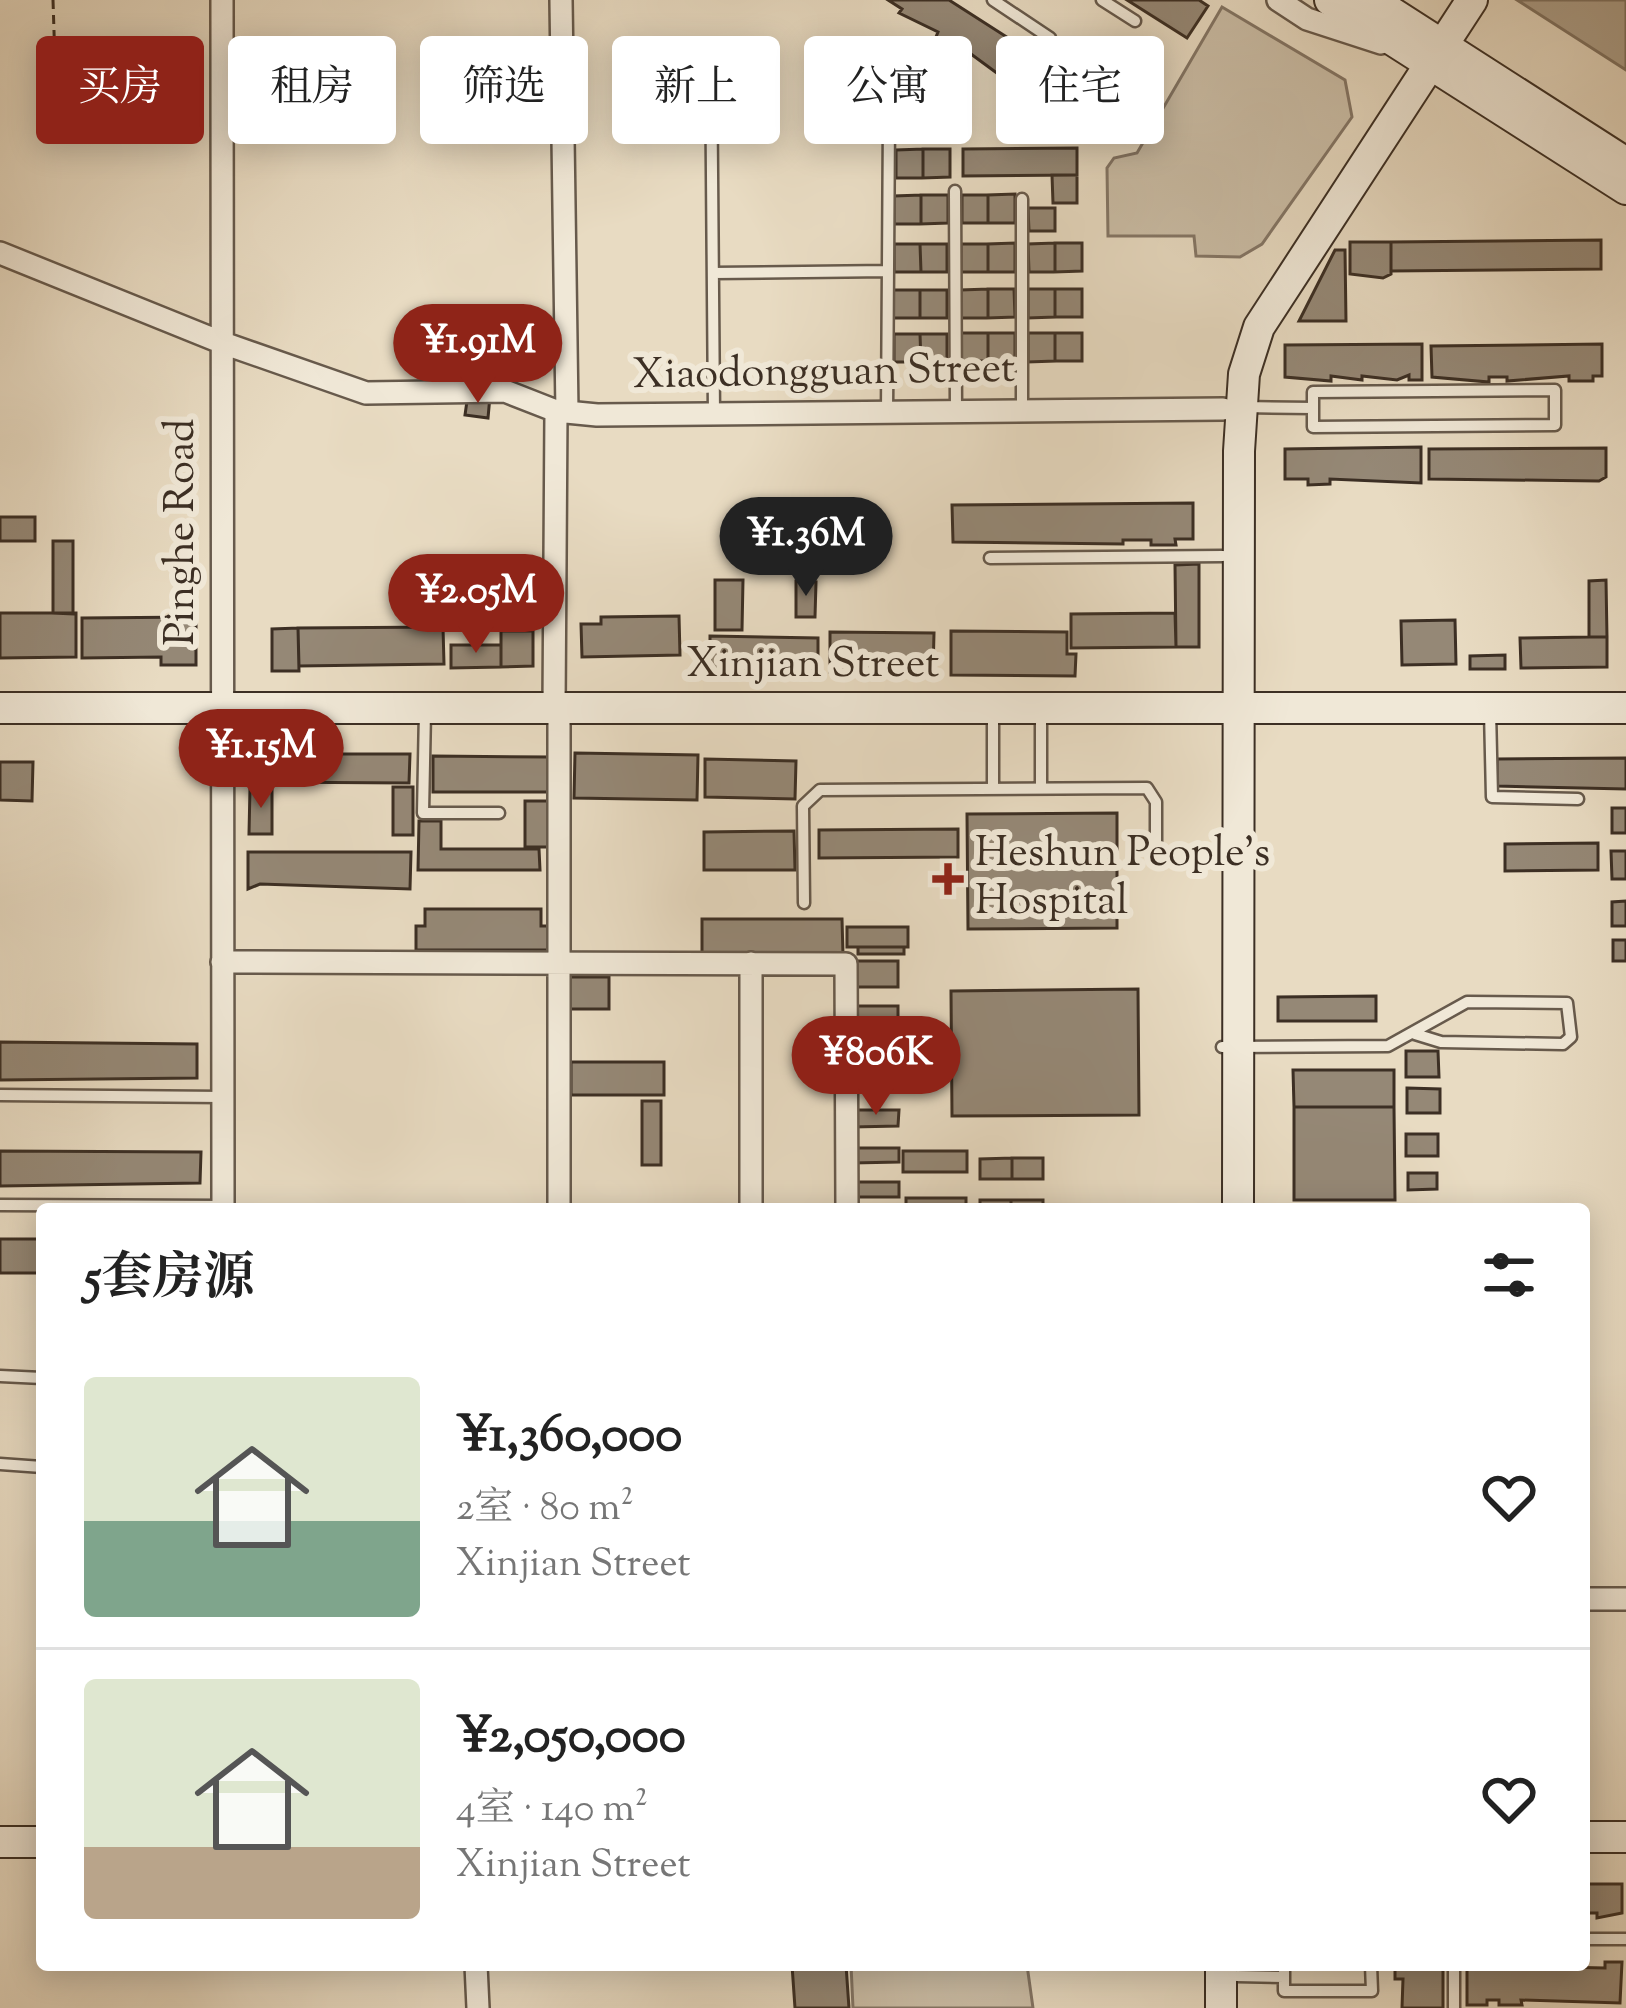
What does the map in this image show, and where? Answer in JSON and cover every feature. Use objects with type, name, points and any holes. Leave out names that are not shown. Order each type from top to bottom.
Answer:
[{"type":"main road","points":[[1330,0],[1626,163]]},
{"type":"main road","points":[[1372,0],[1428,50],[1626,189]]},
{"type":"main road","points":[[1428,50],[1451,0]]},
{"type":"main road","points":[[1222,1203],[1231,1047],[1232,408],[1227,371],[1244,319],[1428,50],[1472,0]]},
{"type":"main road","points":[[1232,408],[1222,556],[1231,708],[1223,856],[1238,1203]]},
{"type":"main road","name":"Xinjian Street","points":[[0,708],[1626,708]]},
{"type":"main road","points":[[1590,1837],[1626,1837]]},
{"type":"main road","points":[[0,1842],[36,1842]]},
{"type":"main road","points":[[1221,2008],[1233,1979]]},
{"type":"street","name":"Pinghe Road","points":[[222,0],[223,1203]]},
{"type":"street","points":[[559,1203],[556,708],[561,0]]},
{"type":"street","points":[[1278,0],[1307,19],[1428,50]]},
{"type":"street","name":"Xiaodongguan Street","points":[[0,254],[223,343],[367,393],[505,392],[561,412],[1232,408]]},
{"type":"street","points":[[222,962],[846,964],[847,1203]]},
{"type":"street","points":[[751,963],[751,1203]]},
{"type":"street","points":[[1590,1599],[1626,1599]]},
{"type":"street","points":[[476,1971],[478,2008]]},
{"type":"lane","points":[[993,0],[1047,36]]},
{"type":"lane","points":[[1102,0],[1135,21]]},
{"type":"lane","points":[[712,144],[714,414]]},
{"type":"lane","points":[[887,413],[889,144]]},
{"type":"lane","points":[[955,191],[956,412]]},
{"type":"lane","points":[[1022,199],[1022,411]]},
{"type":"lane","points":[[713,272],[888,271]]},
{"type":"lane","points":[[1555,390],[1555,424],[1313,427],[1313,408],[1312,392],[1555,390]]},
{"type":"lane","points":[[1232,408],[1313,408]]},
{"type":"lane","points":[[990,558],[1222,556]]},
{"type":"lane","points":[[425,708],[424,813],[499,813]]},
{"type":"lane","points":[[993,708],[993,788]]},
{"type":"lane","points":[[1041,708],[1041,788]]},
{"type":"lane","points":[[1490,708],[1492,796],[1578,799]]},
{"type":"lane","points":[[804,903],[803,806],[820,790],[1147,788],[1156,802],[1156,856],[1223,856]]},
{"type":"lane","points":[[1231,1047],[1388,1046],[1466,1002],[1567,1003],[1571,1012],[1570,1037],[1563,1044],[1441,1042],[1415,1034]]},
{"type":"lane","points":[[0,1096],[223,1097]]},
{"type":"lane","points":[[0,1205],[36,1205]]},
{"type":"lane","points":[[0,1376],[36,1378]]},
{"type":"lane","points":[[0,1465],[36,1467]]},
{"type":"lane","points":[[1590,1939],[1626,1939]]},
{"type":"lane","points":[[1233,1979],[1284,1971],[1284,1991],[1372,1991],[1371,1971]]},
{"type":"lane","points":[[1454,1971],[1454,2008]]},
{"type":"path","points":[[53,0],[54,36]]},
{"type":"shaded area","points":[[1517,0],[1626,0],[1626,70]]},
{"type":"shaded area","points":[[1222,7],[1345,80],[1352,117],[1262,244],[1240,257],[1196,256],[1194,236],[1108,236],[1107,168],[1114,158],[1137,153],[1142,144],[1164,144],[1164,107]]},
{"type":"shaded area","points":[[851,1971],[1028,1971],[1033,2008],[853,2008]]},
{"type":"building","points":[[888,0],[949,0],[1005,36],[996,36],[996,72],[972,55],[972,36],[936,36],[938,32],[899,13],[902,9]]},
{"type":"building","points":[[1127,0],[1199,0],[1208,6],[1187,38]]},
{"type":"building","points":[[1077,148],[1077,175],[963,176],[963,149]]},
{"type":"building","points":[[923,149],[950,149],[950,177],[923,178]]},
{"type":"building","points":[[923,149],[923,178],[896,178],[896,150]]},
{"type":"building","points":[[1052,175],[1077,175],[1077,203],[1053,203]]},
{"type":"building","points":[[1015,194],[1015,223],[988,223],[988,195]]},
{"type":"building","points":[[921,195],[921,224],[894,224],[894,196]]},
{"type":"building","points":[[921,195],[948,195],[948,223],[921,224]]},
{"type":"building","points":[[962,195],[988,195],[988,223],[962,223]]},
{"type":"building","points":[[1028,208],[1055,208],[1055,231],[1029,231]]},
{"type":"building","points":[[1601,240],[1601,269],[1391,271],[1391,242]]},
{"type":"building","points":[[1350,242],[1391,242],[1391,274],[1383,278],[1350,274]]},
{"type":"building","points":[[1015,243],[1015,272],[988,272],[988,244]]},
{"type":"building","points":[[1055,243],[1082,243],[1082,271],[1055,272]]},
{"type":"building","points":[[1055,243],[1055,272],[1029,272],[1028,244]]},
{"type":"building","points":[[894,244],[920,244],[921,272],[894,272]]},
{"type":"building","points":[[920,244],[947,244],[947,272],[921,272]]},
{"type":"building","points":[[961,244],[988,244],[988,272],[961,272]]},
{"type":"building","points":[[1335,250],[1345,250],[1346,321],[1299,321]]},
{"type":"building","points":[[988,289],[1014,289],[1015,317],[988,318]]},
{"type":"building","points":[[988,289],[988,318],[961,318],[961,290]]},
{"type":"building","points":[[1028,289],[1055,289],[1055,317],[1028,318]]},
{"type":"building","points":[[1055,289],[1082,289],[1082,317],[1055,317]]},
{"type":"building","points":[[893,290],[920,290],[920,318],[893,318]]},
{"type":"building","points":[[920,290],[947,290],[947,318],[920,318]]},
{"type":"building","points":[[961,333],[988,333],[988,361],[961,361]]},
{"type":"building","points":[[988,333],[1015,333],[1015,361],[988,361]]},
{"type":"building","points":[[1028,333],[1055,333],[1055,361],[1028,362]]},
{"type":"building","points":[[1055,333],[1082,333],[1082,361],[1055,361]]},
{"type":"building","points":[[894,334],[920,334],[921,362],[894,362]]},
{"type":"building","points":[[920,334],[947,334],[947,362],[921,362]]},
{"type":"building","points":[[1422,344],[1422,380],[1409,380],[1409,375],[1397,380],[1285,377],[1285,345]]},
{"type":"building","points":[[1602,344],[1602,376],[1593,376],[1593,381],[1569,381],[1569,376],[1507,381],[1507,377],[1489,377],[1489,382],[1432,377],[1431,346]]},
{"type":"building","points":[[468,394],[490,396],[488,418],[465,415]]},
{"type":"building","points":[[1421,447],[1421,483],[1330,479],[1330,484],[1308,485],[1308,479],[1285,479],[1285,449]]},
{"type":"building","points":[[1606,448],[1606,477],[1599,481],[1429,479],[1429,449]]},
{"type":"building","points":[[1193,503],[1193,539],[1175,539],[1176,545],[1151,545],[1151,540],[1123,540],[1123,544],[953,542],[952,505]]},
{"type":"building","points":[[0,517],[35,517],[35,541],[0,541]]},
{"type":"building","points":[[53,541],[73,541],[73,614],[53,613]]},
{"type":"building","points":[[1199,564],[1199,647],[1176,647],[1175,565]]},
{"type":"building","points":[[715,580],[743,580],[742,630],[715,630]]},
{"type":"building","points":[[1606,580],[1607,637],[1589,637],[1589,581]]},
{"type":"building","points":[[796,581],[816,582],[815,617],[796,617]]},
{"type":"building","points":[[0,613],[76,613],[76,657],[0,658]]},
{"type":"building","points":[[1175,613],[1176,647],[1071,648],[1071,614]]},
{"type":"building","points":[[679,616],[680,655],[582,657],[581,624],[601,624],[601,617]]},
{"type":"building","points":[[196,617],[196,665],[161,665],[161,657],[82,658],[82,618]]},
{"type":"building","points":[[1455,620],[1456,664],[1402,665],[1401,621]]},
{"type":"building","points":[[443,627],[444,664],[299,666],[298,628]]},
{"type":"building","points":[[298,628],[299,671],[272,671],[272,629]]},
{"type":"building","points":[[501,631],[533,631],[533,666],[501,667]]},
{"type":"building","points":[[951,631],[1067,632],[1067,654],[1076,654],[1075,676],[951,675]]},
{"type":"building","points":[[830,632],[934,633],[933,673],[830,672]]},
{"type":"building","points":[[710,636],[818,638],[818,674],[710,673]]},
{"type":"building","points":[[1607,637],[1607,667],[1521,668],[1520,638]]},
{"type":"building","points":[[451,645],[501,645],[501,667],[451,668]]},
{"type":"building","points":[[1505,655],[1505,669],[1470,669],[1470,656]]},
{"type":"building","points":[[575,753],[698,755],[697,800],[574,798]]},
{"type":"building","points":[[247,754],[410,754],[409,783],[247,782]]},
{"type":"building","points":[[433,756],[550,757],[550,792],[433,792]]},
{"type":"building","points":[[1626,758],[1626,789],[1497,786],[1497,759]]},
{"type":"building","points":[[705,759],[796,761],[795,799],[705,797]]},
{"type":"building","points":[[0,762],[33,762],[32,801],[0,800]]},
{"type":"building","points":[[393,787],[413,787],[413,835],[393,835]]},
{"type":"building","points":[[250,788],[272,788],[272,834],[249,834]]},
{"type":"building","points":[[525,801],[548,801],[548,847],[525,847]]},
{"type":"building","points":[[1612,808],[1626,808],[1626,833],[1612,833]]},
{"type":"building","points":[[1117,813],[1117,928],[968,929],[967,814]]},
{"type":"building","points":[[419,821],[441,821],[441,849],[539,849],[540,870],[418,870]]},
{"type":"building","points":[[958,829],[958,857],[819,858],[819,830]]},
{"type":"building","points":[[794,831],[795,870],[704,870],[704,832]]},
{"type":"building","points":[[1598,843],[1598,870],[1505,871],[1505,844]]},
{"type":"building","points":[[1611,851],[1626,851],[1626,879],[1612,879]]},
{"type":"building","points":[[248,852],[411,852],[410,889],[260,884],[248,889]]},
{"type":"building","points":[[1626,901],[1626,926],[1612,926],[1612,902]]},
{"type":"building","points":[[425,909],[541,909],[541,926],[550,926],[550,950],[416,950],[416,926],[425,926]]},
{"type":"building","points":[[702,919],[842,919],[843,955],[702,955]]},
{"type":"building","points":[[847,927],[908,927],[908,947],[847,947]]},
{"type":"building","points":[[1613,940],[1626,940],[1626,961],[1613,961]]},
{"type":"building","points":[[858,947],[904,947],[904,954],[858,954]]},
{"type":"building","points":[[852,961],[898,961],[898,987],[852,987]]},
{"type":"building","points":[[566,977],[609,977],[609,1009],[566,1009]]},
{"type":"building","points":[[1138,989],[1139,1115],[952,1116],[951,991]]},
{"type":"building","points":[[1376,996],[1376,1021],[1278,1021],[1278,997]]},
{"type":"building","points":[[852,1006],[898,1006],[898,1023],[852,1023]]},
{"type":"building","points":[[853,1038],[898,1038],[898,1056],[853,1056]]},
{"type":"building","points":[[0,1042],[197,1044],[197,1078],[0,1080]]},
{"type":"building","points":[[1406,1051],[1438,1051],[1439,1077],[1406,1077]]},
{"type":"building","points":[[571,1062],[664,1062],[664,1095],[571,1095]]},
{"type":"building","points":[[1293,1070],[1394,1070],[1394,1107],[1294,1107]]},
{"type":"building","points":[[898,1071],[898,1092],[853,1092],[853,1072]]},
{"type":"building","points":[[1407,1088],[1440,1089],[1440,1113],[1407,1113]]},
{"type":"building","points":[[642,1101],[661,1101],[661,1165],[642,1165]]},
{"type":"building","points":[[1294,1107],[1394,1107],[1395,1200],[1294,1200]]},
{"type":"building","points":[[853,1110],[899,1110],[898,1126],[853,1127]]},
{"type":"building","points":[[1406,1134],[1438,1134],[1438,1156],[1406,1156]]},
{"type":"building","points":[[853,1148],[899,1148],[899,1162],[853,1163]]},
{"type":"building","points":[[0,1151],[201,1152],[200,1183],[0,1186]]},
{"type":"building","points":[[903,1151],[967,1151],[967,1172],[903,1172]]},
{"type":"building","points":[[1012,1158],[1043,1158],[1043,1179],[1012,1179]]},
{"type":"building","points":[[1012,1158],[1012,1179],[980,1179],[980,1159]]},
{"type":"building","points":[[1408,1173],[1437,1173],[1437,1189],[1408,1190]]},
{"type":"building","points":[[853,1182],[899,1182],[899,1197],[853,1197]]},
{"type":"building","points":[[906,1198],[966,1198],[966,1203],[906,1203]]},
{"type":"building","points":[[980,1200],[1011,1200],[1011,1203]]},
{"type":"building","points":[[1011,1200],[1043,1200],[1043,1203]]},
{"type":"building","points":[[0,1239],[36,1239],[36,1273],[0,1273]]},
{"type":"building","points":[[1590,1884],[1622,1884],[1622,1913],[1597,1918],[1597,1913],[1590,1913]]},
{"type":"building","points":[[1605,1962],[1622,1962],[1620,2003],[1521,2000],[1522,2005],[1499,2005],[1499,2000],[1487,2000],[1487,2005],[1467,2005],[1467,1971],[1605,1968]]},
{"type":"building","points":[[792,1971],[846,1971],[849,2008],[795,2008]]},
{"type":"building","points":[[1395,1971],[1443,1971],[1443,2008],[1402,2008],[1403,1979],[1395,1979]]},
{"type":"place","name":"Heshun People's Hospital","points":[[948,879]]}]
